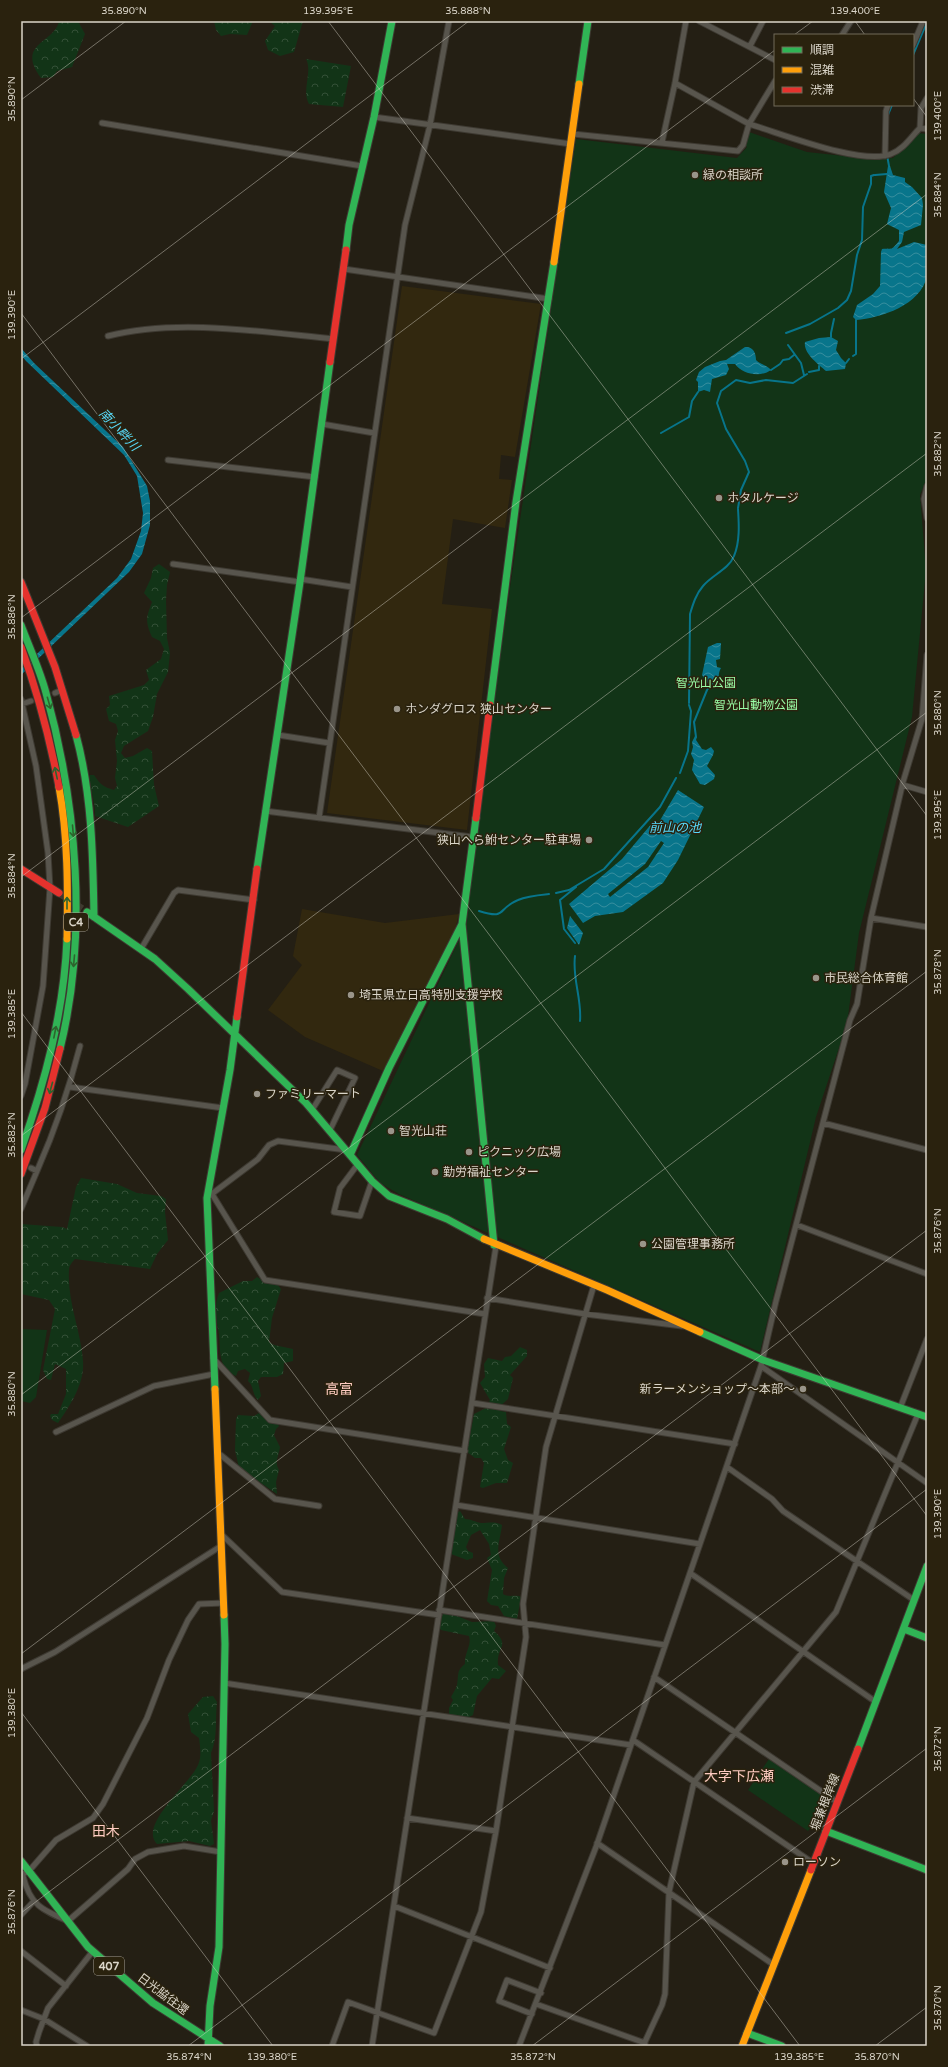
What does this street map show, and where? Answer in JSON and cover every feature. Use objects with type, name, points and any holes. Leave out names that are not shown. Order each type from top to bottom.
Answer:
[{"type":"main road","points":[[208,2043],[210,2006],[219,1947],[224,1682],[224,1603],[213,1357],[210,1196],[235,1034],[265,811],[278,735],[350,225],[374,117],[392,21]]},
{"type":"main road","points":[[495,1246],[466,944],[462,924],[516,502],[549,299],[588,21]]},
{"type":"main road","points":[[21,582],[50,656],[59,692],[72,718],[87,794],[93,853],[94,917]]},
{"type":"main road","name":"C4","points":[[21,625],[38,666],[55,722],[66,775],[73,825],[76,875],[76,918],[72,986],[61,1049],[44,1112],[21,1174]]},
{"type":"main road","name":"C4","points":[[21,1150],[42,1087],[52,1048],[62,983],[67,920],[68,875],[58,780],[46,725],[22,651]]},
{"type":"main road","points":[[21,869],[59,894]]},
{"type":"main road","points":[[87,912],[141,949],[168,970],[312,1110],[372,1181],[397,1201],[447,1219],[495,1246],[594,1285],[688,1327],[762,1363],[927,1417]]},
{"type":"main road","points":[[348,1152],[462,924]]},
{"type":"main road","name":"堀兼根岸線","points":[[742,2046],[876,1702],[927,1566]]},
{"type":"main road","points":[[904,1629],[927,1638]]},
{"type":"main road","points":[[826,1830],[927,1870]]},
{"type":"main road","name":"日光脇往還","points":[[21,1861],[24,1874],[68,1921],[93,1951],[153,2003],[208,2043],[220,2046]]},
{"type":"main road","points":[[747,2033],[782,2046]]},
{"type":"street","points":[[319,818],[396,278],[405,225],[430,125],[449,21]]},
{"type":"street","points":[[662,142],[675,83],[686,21]]},
{"type":"street","points":[[699,21],[707,23],[774,59]]},
{"type":"street","points":[[750,46],[763,21]]},
{"type":"street","points":[[843,34],[851,21]]},
{"type":"street","points":[[914,43],[923,21]]},
{"type":"street","points":[[675,83],[749,124],[851,154],[887,156],[899,150],[920,128],[921,108],[927,98]]},
{"type":"street","points":[[573,134],[738,151],[743,145],[749,124],[774,83]]},
{"type":"street","points":[[887,156],[886,112],[888,106]]},
{"type":"street","points":[[374,117],[571,144]]},
{"type":"street","points":[[102,123],[362,166]]},
{"type":"street","points":[[920,128],[927,129]]},
{"type":"street","points":[[344,269],[396,278],[549,299]]},
{"type":"street","points":[[108,336],[132,330],[220,328],[333,339]]},
{"type":"street","points":[[322,424],[374,433]]},
{"type":"street","points":[[168,460],[315,477]]},
{"type":"street","points":[[927,486],[924,499],[927,518]]},
{"type":"street","points":[[173,564],[352,587]]},
{"type":"street","points":[[519,2046],[541,1993],[598,1843],[762,1363],[776,1301],[850,1020],[857,1004],[871,918],[903,785],[922,719],[927,655]]},
{"type":"street","points":[[21,1096],[25,1084],[43,986],[50,888],[48,853],[36,766],[22,701],[31,702]]},
{"type":"street","points":[[278,735],[330,743]]},
{"type":"street","points":[[903,785],[927,792]]},
{"type":"street","points":[[265,811],[472,837]]},
{"type":"street","points":[[141,949],[174,893],[178,890],[254,900]]},
{"type":"street","points":[[871,918],[927,927]]},
{"type":"street","points":[[21,1209],[70,1087],[80,1046]]},
{"type":"street","points":[[312,1110],[337,1070],[355,1078],[330,1130]]},
{"type":"street","points":[[70,1087],[223,1108]]},
{"type":"street","points":[[823,1123],[927,1150]]},
{"type":"street","points":[[348,1152],[278,1141],[268,1145],[258,1159],[210,1196],[265,1280],[485,1314]]},
{"type":"street","points":[[358,1164],[340,1188],[334,1212],[360,1216],[372,1181]]},
{"type":"street","points":[[31,1168],[37,1171]]},
{"type":"street","points":[[797,1225],[927,1274]]},
{"type":"street","points":[[372,2046],[465,1450],[495,1246]]},
{"type":"street","points":[[332,2046],[348,2002],[434,2033],[481,1912],[496,1831],[526,1637],[523,1604],[546,1447],[594,1285]]},
{"type":"street","points":[[487,1298],[586,1314],[688,1327]]},
{"type":"street","points":[[900,1408],[927,1339]]},
{"type":"street","points":[[213,1357],[270,1420],[465,1450]]},
{"type":"street","points":[[762,1363],[898,1464],[927,1483]]},
{"type":"street","points":[[56,1432],[154,1386],[214,1374]]},
{"type":"street","points":[[472,1403],[735,1444]]},
{"type":"street","points":[[536,2004],[644,2045],[662,2005],[665,1994],[669,1892],[694,1782],[836,1612],[858,1563],[918,1414]]},
{"type":"street","points":[[217,1452],[275,1499],[318,1506]]},
{"type":"street","points":[[727,1467],[772,1499],[783,1511],[914,1600]]},
{"type":"street","points":[[456,1505],[700,1544]]},
{"type":"street","points":[[221,1534],[282,1592],[524,1623],[666,1645]]},
{"type":"street","points":[[21,1670],[55,1652],[222,1546]]},
{"type":"street","points":[[690,1573],[876,1702]]},
{"type":"street","points":[[221,1852],[184,1846],[142,1854],[135,1859],[128,1869],[68,1921],[48,1913],[33,1902],[26,1890],[24,1874],[56,1840],[93,1818],[103,1804],[147,1718],[169,1660],[188,1620],[199,1604],[224,1603]]},
{"type":"street","points":[[654,1677],[837,1802]]},
{"type":"street","points":[[224,1682],[512,1728],[632,1743],[694,1782],[813,1863]]},
{"type":"street","points":[[407,1818],[496,1831]]},
{"type":"street","points":[[598,1843],[774,1965]]},
{"type":"street","points":[[21,1915],[33,1902]]},
{"type":"street","points":[[394,1906],[550,1968]]},
{"type":"street","points":[[21,1951],[66,1986]]},
{"type":"street","points":[[37,2046],[36,2042],[48,2008],[93,1951]]},
{"type":"street","points":[[532,2014],[499,2001],[507,1980],[541,1993]]},
{"type":"street","points":[[21,2010],[44,2019],[87,2046]]},
{"type":"shaded area","points":[[402,286],[541,304],[515,457],[501,455],[499,479],[512,480],[505,528],[453,519],[442,604],[492,609],[467,830],[327,813]]},
{"type":"shaded area","name":"埼玉県立日高特別支援学校","points":[[302,909],[385,923],[459,914],[454,934],[383,1071],[305,1037],[268,1010],[302,965],[293,956]]},
{"type":"green space","points":[[59,21],[78,21],[85,34],[72,67],[57,71],[53,77],[41,78],[34,66],[32,57],[34,50],[51,34]]},
{"type":"green space","points":[[214,21],[253,21],[247,35],[230,34],[221,36],[216,30]]},
{"type":"green space","points":[[269,21],[303,21],[294,52],[280,56],[268,50],[265,41],[275,26]]},
{"type":"green space","points":[[306,59],[351,66],[343,107],[309,104],[306,93],[308,64]]},
{"type":"green space","name":"智光山公園","points":[[749,132],[807,152],[872,159],[893,158],[917,133],[927,134],[927,478],[920,495],[926,570],[912,717],[859,933],[847,1024],[816,1117],[760,1352],[399,1194],[380,1183],[357,1155],[458,942],[576,139],[737,158],[747,147],[744,145]]},
{"type":"green space","points":[[159,564],[170,572],[166,600],[167,638],[170,653],[168,672],[157,694],[153,717],[148,731],[124,746],[121,753],[125,758],[133,756],[147,748],[152,751],[154,785],[159,806],[128,827],[95,816],[90,786],[90,775],[94,775],[100,783],[107,788],[114,790],[117,786],[115,778],[117,761],[115,740],[118,731],[116,724],[109,721],[106,709],[110,705],[109,696],[144,685],[149,680],[146,670],[161,659],[164,649],[160,641],[152,637],[147,623],[152,602],[144,593],[151,578],[153,568]]},
{"type":"green space","points":[[81,1178],[117,1184],[137,1193],[161,1196],[166,1199],[165,1212],[168,1240],[157,1254],[150,1269],[75,1259],[71,1264],[69,1270],[70,1293],[80,1338],[83,1369],[82,1378],[76,1394],[58,1423],[52,1420],[50,1416],[51,1414],[58,1414],[66,1394],[66,1369],[55,1364],[51,1380],[47,1379],[43,1370],[55,1309],[49,1300],[21,1294],[21,1224],[62,1227],[67,1229],[76,1187]]},
{"type":"green space","points":[[257,1277],[265,1282],[277,1284],[281,1289],[272,1318],[269,1342],[274,1345],[293,1349],[293,1361],[284,1363],[283,1374],[277,1377],[261,1377],[258,1381],[261,1396],[258,1400],[248,1381],[250,1373],[245,1369],[238,1371],[236,1376],[229,1372],[222,1361],[216,1311],[216,1302],[219,1293],[243,1281],[252,1281]]},
{"type":"green space","points":[[21,1329],[47,1330],[36,1397],[30,1403],[21,1401]]},
{"type":"green space","points":[[520,1347],[527,1350],[527,1356],[510,1375],[513,1378],[508,1399],[498,1408],[500,1411],[506,1412],[507,1424],[511,1427],[504,1449],[508,1460],[513,1463],[507,1483],[496,1483],[483,1488],[480,1487],[484,1463],[481,1458],[475,1458],[467,1452],[474,1414],[486,1408],[490,1400],[480,1383],[485,1377],[484,1364],[488,1358],[502,1361],[505,1357],[511,1356]]},
{"type":"green space","points":[[259,1413],[271,1423],[277,1423],[279,1426],[274,1435],[280,1447],[277,1461],[279,1470],[276,1482],[277,1494],[239,1468],[235,1450],[236,1419],[238,1415],[254,1416]]},
{"type":"green space","points":[[460,1511],[465,1519],[481,1523],[494,1523],[502,1525],[498,1548],[500,1558],[508,1568],[504,1578],[503,1594],[521,1597],[517,1619],[504,1616],[498,1606],[491,1605],[487,1601],[492,1570],[487,1558],[491,1555],[489,1544],[480,1530],[471,1535],[466,1547],[468,1551],[473,1553],[473,1558],[467,1560],[451,1554],[457,1513]]},
{"type":"green space","points":[[443,1613],[457,1616],[472,1622],[494,1621],[496,1626],[494,1631],[502,1640],[498,1665],[506,1671],[499,1679],[492,1678],[477,1696],[473,1715],[467,1718],[449,1714],[449,1708],[453,1700],[451,1697],[457,1686],[459,1671],[465,1664],[470,1640],[469,1636],[441,1630],[439,1627]]},
{"type":"green space","points":[[213,1696],[217,1702],[215,1734],[211,1753],[214,1811],[211,1821],[214,1844],[210,1846],[189,1841],[157,1844],[153,1836],[154,1826],[167,1804],[193,1773],[200,1759],[199,1738],[191,1732],[188,1714],[203,1697]]},
{"type":"green space","points":[[769,1759],[829,1800],[808,1831],[748,1790]]},
{"type":"water","points":[[888,166],[890,166],[893,175],[905,178],[905,182],[922,198],[923,205],[921,225],[904,232],[902,242],[897,249],[914,242],[927,245],[927,276],[917,295],[899,308],[888,313],[856,320],[853,317],[857,305],[873,294],[880,286],[882,249],[892,248],[899,241],[899,230],[887,224],[891,208],[884,192]]},
{"type":"water","points":[[831,337],[838,341],[836,350],[846,363],[845,369],[826,371],[806,350],[805,342],[819,338]]},
{"type":"water","points":[[745,347],[752,349],[755,353],[756,360],[771,370],[762,374],[752,374],[742,370],[735,364],[727,364],[729,369],[726,375],[712,379],[710,392],[704,390],[698,392],[698,382],[696,380],[699,372],[705,367],[726,360]]},
{"type":"water","points":[[21,348],[34,363],[123,447],[147,486],[150,501],[150,525],[142,554],[129,572],[21,675],[21,669],[117,578],[131,559],[141,531],[143,513],[137,476],[124,455],[26,361],[21,355]]},
{"type":"water","points":[[721,643],[720,659],[716,660],[717,667],[721,668],[718,679],[710,686],[702,675],[708,647]]},
{"type":"water","points":[[695,736],[697,737],[696,740],[702,749],[706,750],[711,747],[714,751],[707,766],[715,775],[714,779],[705,785],[700,784],[692,770],[694,760],[691,754],[693,747],[692,742]]},
{"type":"water","name":"前山の池","points":[[678,790],[704,807],[678,860],[663,883],[623,912],[595,916],[583,923],[569,904],[622,859],[653,822],[659,822]],"holes":[[[661,841],[664,843],[648,867],[610,897],[608,894],[645,864]]]},
{"type":"water","points":[[570,916],[583,933],[579,945],[567,928]]},
{"type":"waterway","points":[[914,53],[927,22]]},
{"type":"waterway","points":[[888,115],[892,106]]},
{"type":"waterway","points":[[887,155],[889,166]]},
{"type":"waterway","points":[[875,175],[887,174]]},
{"type":"waterway","points":[[786,333],[810,324],[838,308],[847,300],[851,291],[857,255],[862,240],[863,207],[871,184],[871,176],[874,175]]},
{"type":"waterway","points":[[831,333],[834,319]]},
{"type":"waterway","points":[[853,356],[856,354],[856,320]]},
{"type":"waterway","points":[[788,345],[801,363],[804,375]]},
{"type":"waterway","points":[[771,370],[783,360],[789,359],[794,355]]},
{"type":"waterway","points":[[846,363],[849,359]]},
{"type":"waterway","points":[[809,372],[819,370],[819,366]]},
{"type":"waterway","points":[[738,508],[741,490],[749,472],[745,461],[726,429],[717,403],[721,391],[736,380],[750,383],[766,380],[793,383],[807,374]]},
{"type":"waterway","points":[[661,433],[689,417],[692,401],[698,392]]},
{"type":"waterway","points":[[689,703],[690,614],[695,599],[701,589],[732,561],[736,551],[738,539],[738,509]]},
{"type":"waterway","points":[[696,737],[694,722],[707,690]]},
{"type":"waterway","points":[[680,773],[688,751],[691,711],[689,705]]},
{"type":"waterway","points":[[556,893],[569,890],[604,869],[660,807],[676,778]]},
{"type":"waterway","points":[[575,943],[564,929],[560,900],[576,887]]},
{"type":"waterway","points":[[479,911],[498,914],[511,903],[518,900],[549,894]]},
{"type":"waterway","points":[[575,956],[574,964],[580,1005],[580,1021]]},
{"type":"tunnel","points":[[59,893],[87,912]]},
{"type":"traffic: fast","points":[[346,250],[349,225],[374,117],[392,21]]},
{"type":"traffic: fast","points":[[579,84],[588,21]]},
{"type":"traffic: fast","points":[[490,705],[516,502],[554,262]]},
{"type":"traffic: fast","points":[[257,869],[300,582],[330,362]]},
{"type":"traffic: fast","points":[[21,625],[44,684],[57,736],[71,825],[75,870],[76,916],[74,961],[69,1006],[60,1049]]},
{"type":"traffic: fast","points":[[76,735],[85,780],[91,825],[94,917]]},
{"type":"traffic: fast","points":[[350,1155],[389,1068],[462,924],[476,818]]},
{"type":"traffic: fast","points":[[87,912],[155,959],[188,989],[306,1103],[372,1181],[389,1196],[447,1219],[484,1239]]},
{"type":"traffic: fast","points":[[462,924],[494,1245]]},
{"type":"traffic: fast","points":[[21,1150],[38,1099],[52,1046],[62,993],[67,939]]},
{"type":"traffic: fast","points":[[215,1389],[207,1198],[230,1070],[237,1017]]},
{"type":"traffic: fast","points":[[700,1332],[763,1360],[927,1417]]},
{"type":"traffic: fast","points":[[858,1749],[927,1566]]},
{"type":"traffic: fast","points":[[208,2046],[210,2006],[219,1947],[225,1644],[224,1615]]},
{"type":"traffic: fast","points":[[904,1629],[927,1638]]},
{"type":"traffic: fast","points":[[826,1831],[927,1870]]},
{"type":"traffic: fast","points":[[21,1861],[88,1947],[153,2003],[220,2046]]},
{"type":"traffic: fast","points":[[747,2033],[782,2046]]},
{"type":"traffic: slow","points":[[554,262],[579,84]]},
{"type":"traffic: slow","points":[[59,787],[66,844],[67,939]]},
{"type":"traffic: slow","points":[[484,1239],[607,1290],[700,1332]]},
{"type":"traffic: slow","points":[[215,1389],[224,1615]]},
{"type":"traffic: slow","points":[[742,2046],[811,1870]]},
{"type":"traffic: jam","points":[[330,362],[346,250]]},
{"type":"traffic: jam","points":[[21,582],[55,667],[76,735]]},
{"type":"traffic: jam","points":[[21,647],[43,716],[59,787]]},
{"type":"traffic: jam","points":[[476,818],[490,705]]},
{"type":"traffic: jam","points":[[21,869],[59,893]]},
{"type":"traffic: jam","points":[[237,1017],[257,869]]},
{"type":"traffic: jam","points":[[21,1174],[45,1108],[60,1049]]},
{"type":"traffic: jam","points":[[811,1870],[858,1749]]},
{"type":"place","name":"緑の相談所","points":[[695,175]]},
{"type":"place","name":"ホタルケージ","points":[[719,498]]},
{"type":"place","name":"ホンダグロス 狭山センター","points":[[397,709]]},
{"type":"place","name":"狭山へら鮒センター駐車場","points":[[589,840]]},
{"type":"place","name":"市民総合体育館","points":[[816,978]]},
{"type":"place","name":"埼玉県立日高特別支援学校","points":[[351,995]]},
{"type":"place","name":"ファミリーマート","points":[[257,1094]]},
{"type":"place","name":"智光山荘","points":[[391,1131]]},
{"type":"place","name":"ピクニック広場","points":[[469,1152]]},
{"type":"place","name":"勤労福祉センター","points":[[435,1172]]},
{"type":"place","name":"公園管理事務所","points":[[643,1244]]},
{"type":"place","name":"新ラーメンショップ～本部～","points":[[803,1389]]},
{"type":"place","name":"ローソン","points":[[785,1862]]},
{"type":"district","name":"高富","points":[[339,1389]]},
{"type":"district","name":"大字下広瀬","points":[[739,1776]]},
{"type":"district","name":"田木","points":[[106,1831]]},
{"type":"water label","name":"南小畔川","points":[[119,430]]},
{"type":"park label","name":"智光山動物公園","points":[[756,705]]}]
